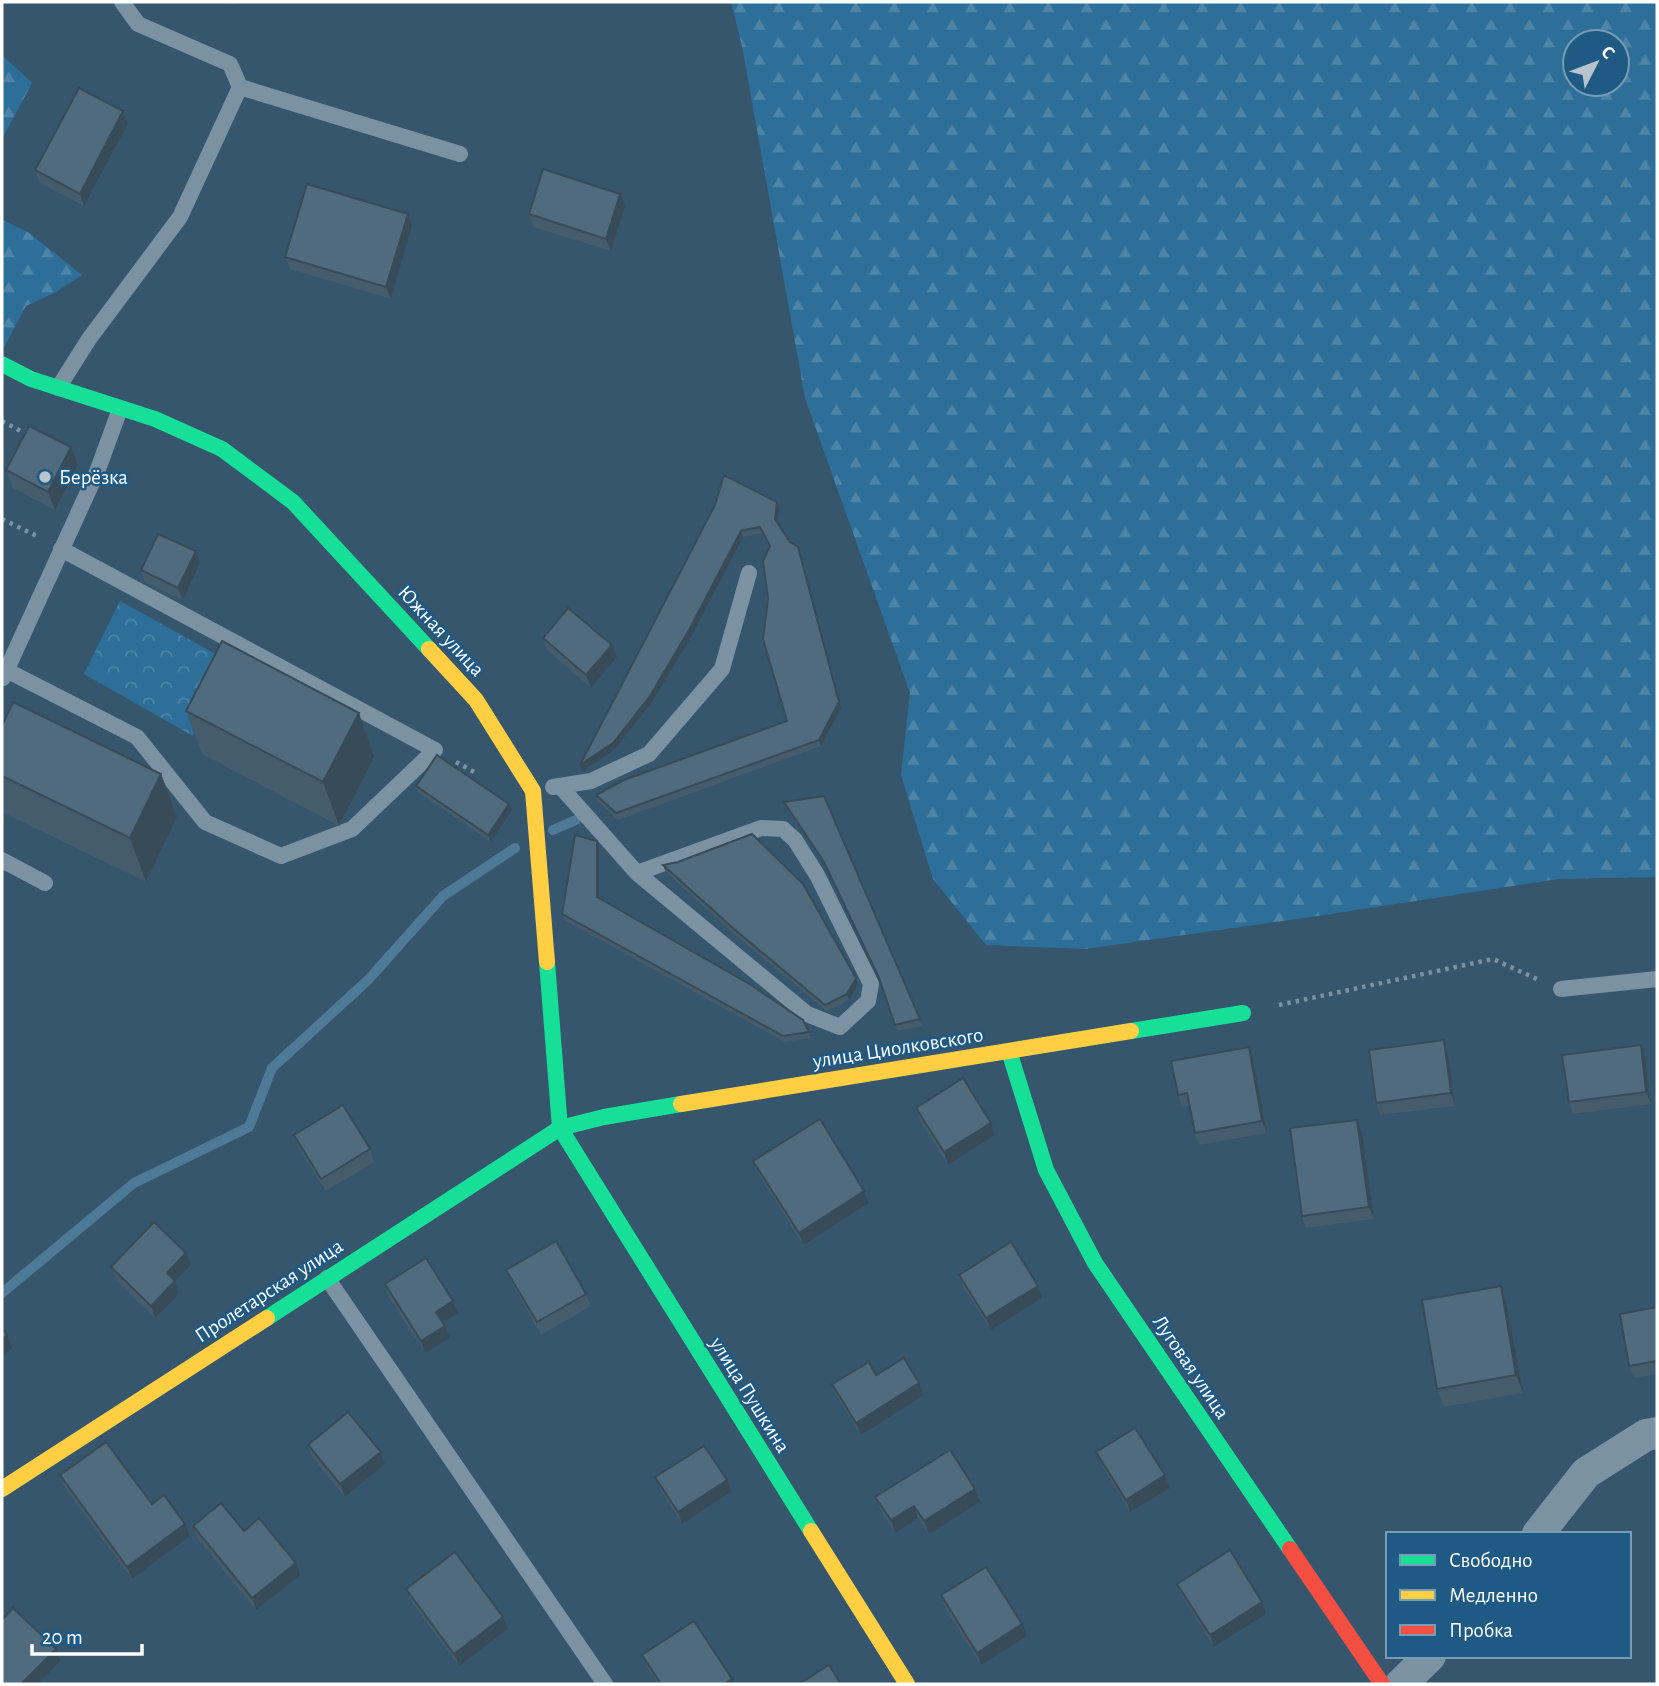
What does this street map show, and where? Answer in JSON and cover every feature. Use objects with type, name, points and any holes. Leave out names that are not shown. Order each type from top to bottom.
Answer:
[{"type":"street","name":"Южная улица","points":[[2,364],[31,379],[155,419],[222,449],[293,502],[476,700],[533,791],[560,1128]]},
{"type":"street","name":"улица Циолковского","points":[[560,1128],[604,1117],[1243,1013]]},
{"type":"street","name":"Луговая улица","points":[[1009,1051],[1046,1170],[1095,1264],[1382,1684]]},
{"type":"street","name":"Пролетарская улица","points":[[4,1483],[560,1128]]},
{"type":"street","name":"улица Пушкина","points":[[560,1128],[907,1684]]},
{"type":"street","points":[[1540,1532],[1586,1473],[1646,1435],[1657,1433]]},
{"type":"street","points":[[1401,1684],[1428,1658]]},
{"type":"lane","points":[[58,388],[89,339],[180,217],[240,87],[230,64],[138,24],[122,2]]},
{"type":"lane","points":[[240,87],[460,155]]},
{"type":"lane","points":[[61,548],[435,750],[352,829],[281,856],[205,822],[137,737],[4,675],[61,548],[97,472],[120,409]]},
{"type":"lane","points":[[533,791],[591,781],[649,754],[722,668],[749,573]]},
{"type":"lane","points":[[560,786],[637,873],[807,1014],[840,1027],[868,1001],[871,984],[817,876],[795,840],[783,829],[761,828],[637,873]]},
{"type":"lane","points":[[2,860],[45,883]]},
{"type":"lane","points":[[1561,989],[1657,979]]},
{"type":"lane","points":[[327,1278],[606,1684]]},
{"type":"path","points":[[3,424],[29,436]]},
{"type":"path","points":[[2,519],[61,548]]},
{"type":"path","points":[[1243,1013],[1493,959],[1561,989]]},
{"type":"green space","points":[[731,2],[1657,2],[1657,877],[1558,879],[1085,949],[986,945],[933,879],[901,775],[910,693],[805,398],[742,46]]},
{"type":"green space","points":[[2,55],[32,83],[2,139]]},
{"type":"green space","points":[[2,220],[28,232],[82,275],[56,292],[26,306],[2,351]]},
{"type":"green space","points":[[120,601],[230,662],[193,736],[84,674]]},
{"type":"building","points":[[79,88],[123,111],[80,194],[35,170]]},
{"type":"building","points":[[543,169],[620,194],[606,239],[529,214]]},
{"type":"building","points":[[307,184],[408,214],[386,287],[285,257]]},
{"type":"building","points":[[29,426],[71,447],[48,492],[6,470]]},
{"type":"building","points":[[724,475],[777,502],[775,519],[790,542],[798,547],[839,702],[819,740],[616,813],[596,795],[624,780],[787,721],[763,639],[768,599],[763,561],[770,546],[760,527],[741,531],[689,630],[650,696],[613,743],[580,765],[715,505]]},
{"type":"building","points":[[158,534],[196,551],[178,588],[141,570]]},
{"type":"building","points":[[568,608],[612,645],[586,675],[543,638]]},
{"type":"building","points":[[222,641],[359,713],[323,782],[186,711]]},
{"type":"building","points":[[13,702],[161,774],[130,838],[2,776],[2,726]]},
{"type":"building","points":[[437,755],[509,804],[488,835],[416,786]]},
{"type":"building","points":[[824,796],[920,1019],[895,1025],[879,978],[824,862],[784,802]]},
{"type":"building","points":[[752,834],[803,884],[856,978],[847,994],[825,1005],[663,865],[678,862]]},
{"type":"building","points":[[575,835],[597,841],[597,897],[751,985],[803,1020],[809,1032],[783,1036],[562,914]]},
{"type":"building","points":[[1444,1040],[1451,1093],[1376,1103],[1369,1050]]},
{"type":"building","points":[[1641,1045],[1646,1092],[1569,1102],[1562,1055]]},
{"type":"building","points":[[1249,1047],[1262,1121],[1195,1133],[1187,1093],[1178,1095],[1171,1061]]},
{"type":"building","points":[[963,1078],[991,1123],[944,1152],[916,1108]]},
{"type":"building","points":[[343,1105],[370,1149],[321,1179],[294,1135]]},
{"type":"building","points":[[820,1119],[864,1191],[799,1233],[753,1161]]},
{"type":"building","points":[[1357,1120],[1369,1207],[1302,1216],[1290,1128]]},
{"type":"building","points":[[154,1222],[186,1253],[167,1273],[175,1281],[151,1306],[111,1267]]},
{"type":"building","points":[[556,1241],[586,1294],[537,1322],[506,1270]]},
{"type":"building","points":[[1011,1242],[1038,1286],[986,1318],[959,1275]]},
{"type":"building","points":[[426,1258],[453,1301],[436,1312],[445,1326],[421,1341],[385,1284]]},
{"type":"building","points":[[1501,1286],[1516,1375],[1437,1389],[1422,1300]]},
{"type":"building","points":[[1657,1307],[1657,1361],[1629,1366],[1620,1314]]},
{"type":"building","points":[[904,1358],[919,1383],[856,1423],[832,1384],[869,1362],[876,1375]]},
{"type":"building","points":[[348,1412],[381,1452],[340,1484],[308,1445]]},
{"type":"building","points":[[1135,1428],[1165,1475],[1126,1500],[1096,1452]]},
{"type":"building","points":[[106,1442],[152,1504],[164,1495],[185,1524],[127,1567],[60,1475]]},
{"type":"building","points":[[704,1446],[727,1480],[678,1512],[655,1477]]},
{"type":"building","points":[[950,1450],[975,1489],[924,1521],[914,1506],[891,1520],[875,1497]]},
{"type":"building","points":[[221,1503],[244,1531],[259,1518],[296,1563],[252,1598],[193,1526]]},
{"type":"building","points":[[1230,1550],[1262,1602],[1210,1635],[1177,1584]]},
{"type":"building","points":[[455,1552],[503,1617],[454,1654],[406,1589]]},
{"type":"building","points":[[986,1567],[1022,1624],[977,1653],[941,1595]]},
{"type":"building","points":[[13,1608],[56,1649],[21,1684],[2,1684],[2,1620]]},
{"type":"building","points":[[694,1621],[732,1679],[724,1684],[661,1684],[642,1655]]},
{"type":"building","points":[[829,1665],[841,1684],[799,1684]]},
{"type":"waterway","points":[[553,830],[576,820]]},
{"type":"waterway","points":[[2,1293],[134,1183],[249,1127],[272,1068],[368,980],[443,896],[515,848]]},
{"type":"traffic: fast","points":[[2,364],[31,379],[155,419],[222,449],[293,502],[429,649]]},
{"type":"traffic: fast","points":[[547,962],[560,1128],[811,1531]]},
{"type":"traffic: fast","points":[[1131,1031],[1243,1013]]},
{"type":"traffic: fast","points":[[1009,1051],[1046,1170],[1095,1263],[1290,1549]]},
{"type":"traffic: fast","points":[[267,1318],[560,1128],[604,1117],[681,1104]]},
{"type":"traffic: slow","points":[[429,649],[476,700],[533,791],[547,962]]},
{"type":"traffic: slow","points":[[681,1104],[1131,1031]]},
{"type":"traffic: slow","points":[[2,1489],[267,1318]]},
{"type":"traffic: slow","points":[[811,1531],[907,1684]]},
{"type":"traffic: jam","points":[[1290,1549],[1382,1684]]},
{"type":"place","name":"Берёзка","points":[[45,477]]}]
